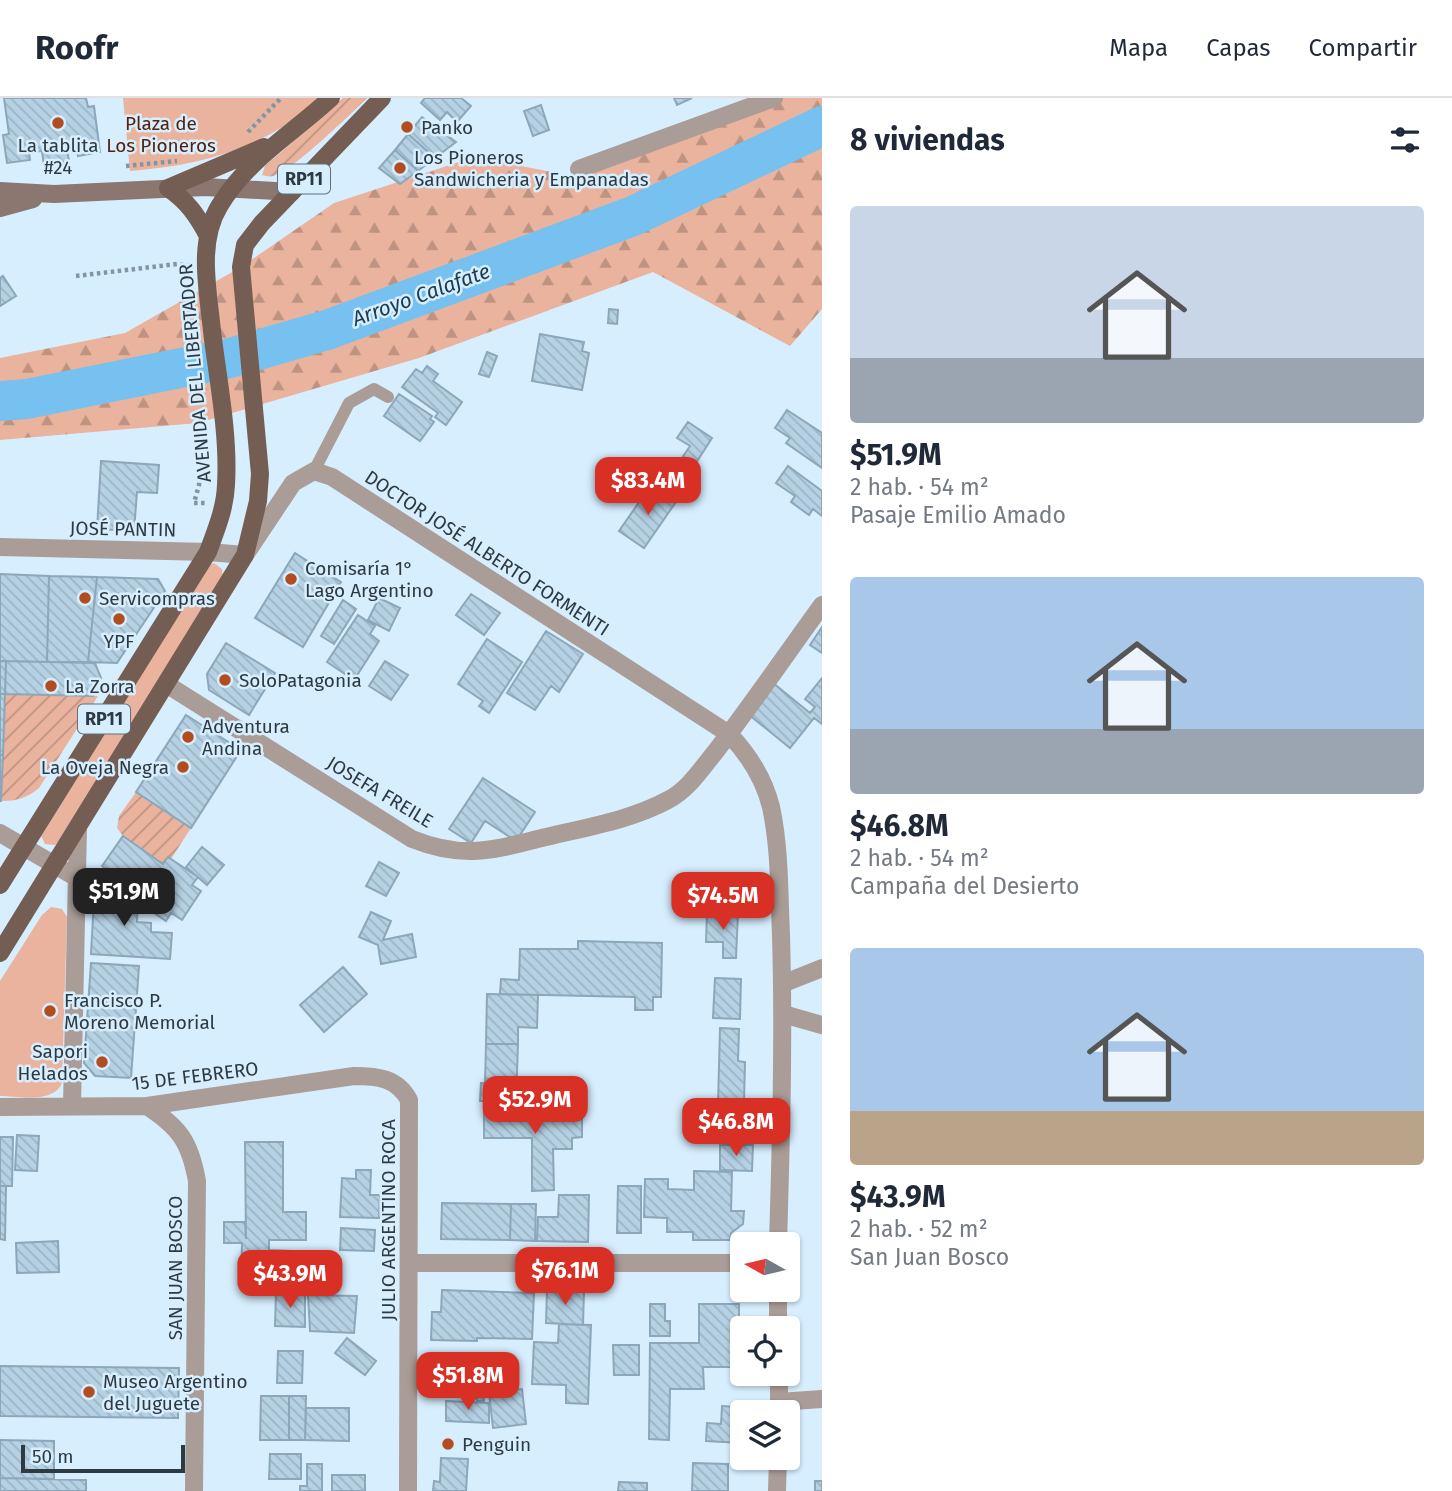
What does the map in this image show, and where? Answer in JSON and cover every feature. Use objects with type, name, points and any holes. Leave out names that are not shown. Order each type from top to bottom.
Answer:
[{"type":"main road","name":"AVENIDA DEL LIBERTADOR","points":[[0,885],[208,552],[224,503],[225,444],[195,271],[218,207],[242,174],[273,144],[331,98]]},
{"type":"main road","name":"RP11","points":[[0,953],[245,555],[258,501],[260,474],[241,267],[245,245],[382,98]]},
{"type":"main road","points":[[167,188],[273,144]]},
{"type":"main road","points":[[167,188],[185,201],[197,215],[208,236]]},
{"type":"main road","points":[[0,191],[54,194],[167,188],[231,188],[292,192]]},
{"type":"main road","points":[[0,208],[54,194]]},
{"type":"street","points":[[579,169],[774,98]]},
{"type":"street","points":[[245,555],[293,484],[314,471]]},
{"type":"street","name":"DOCTOR JOSÉ ALBERTO FORMENTI","points":[[314,471],[332,477],[729,734],[744,750],[758,772],[770,806],[777,844],[783,1014],[778,1232]]},
{"type":"street","name":"JOSÉ PANTIN","points":[[0,547],[245,555]]},
{"type":"street","name":"JOSEFA FREILE","points":[[166,684],[412,839],[438,849],[465,852],[495,849],[621,819],[670,799],[694,778],[729,734],[822,605]]},
{"type":"street","points":[[72,1106],[78,827]]},
{"type":"street","points":[[0,833],[77,878]]},
{"type":"street","points":[[782,984],[822,968]]},
{"type":"street","points":[[783,1014],[822,1025]]},
{"type":"street","name":"15 DE FEBRERO","points":[[0,1107],[147,1106],[354,1076],[377,1076],[393,1082]]},
{"type":"street","name":"JULIO ARGENTINO ROCA","points":[[393,1082],[404,1089],[410,1100],[408,1491]]},
{"type":"street","name":"SAN JUAN BOSCO","points":[[147,1106],[167,1119],[182,1135],[192,1156],[197,1181],[194,1491]]},
{"type":"street","points":[[410,1263],[730,1263]]},
{"type":"street","points":[[800,1403],[822,1399]]},
{"type":"street","points":[[777,1491],[778,1470]]},
{"type":"lane","points":[[314,471],[349,403],[374,389],[388,397]]},
{"type":"path","points":[[243,137],[281,98]]},
{"type":"path","points":[[126,166],[182,160]]},
{"type":"path","points":[[189,256],[195,271]]},
{"type":"path","points":[[76,276],[177,264],[195,271]]},
{"type":"green space","name":"Plaza de Los Pioneros","points":[[123,98],[322,98],[278,130],[232,151],[183,164],[130,171]]},
{"type":"green space","points":[[343,98],[367,98],[294,164],[273,176],[262,175],[265,166]]},
{"type":"green space","points":[[780,98],[822,98],[822,309],[790,346],[653,272],[419,358],[198,423],[0,440],[0,358],[125,333],[241,267],[334,203],[474,157],[573,176],[778,101]]},
{"type":"green space","points":[[214,563],[222,569],[223,578],[58,842],[55,845],[45,844],[41,836],[210,565]]},
{"type":"green space","points":[[5,694],[98,696],[39,788],[22,798],[1,801]]},
{"type":"green space","points":[[136,792],[191,828],[171,859],[163,864],[123,836],[117,828],[119,816]]},
{"type":"green space","points":[[51,907],[62,909],[67,917],[62,1083],[58,1090],[43,1096],[0,1096],[0,981],[42,915]]},
{"type":"building","points":[[4,98],[86,98],[88,107],[94,106],[100,152],[78,156],[77,146],[67,147],[69,162],[44,166],[42,151],[29,152],[30,160],[7,163],[3,135],[9,134]]},
{"type":"building","points":[[425,98],[461,98],[471,106],[457,122],[447,112],[440,120],[421,103]]},
{"type":"building","points":[[674,98],[692,98],[677,105]]},
{"type":"building","points":[[541,105],[549,130],[533,136],[524,111]]},
{"type":"building","points":[[422,117],[456,142],[435,158],[408,134]]},
{"type":"building","points":[[408,134],[435,158],[418,171],[395,150]]},
{"type":"building","points":[[395,150],[418,171],[400,184],[379,168]]},
{"type":"building","points":[[3,276],[16,296],[0,306],[0,278]]},
{"type":"building","points":[[609,309],[618,310],[617,324],[608,323]]},
{"type":"building","points":[[540,334],[584,342],[582,351],[589,353],[582,390],[532,381]]},
{"type":"building","points":[[487,352],[497,356],[489,377],[479,374]]},
{"type":"building","points":[[427,366],[438,374],[433,381],[462,402],[446,425],[435,417],[438,413],[402,387],[416,369],[422,373]]},
{"type":"building","points":[[399,394],[432,416],[430,419],[434,422],[420,441],[384,416]]},
{"type":"building","points":[[787,410],[822,433],[822,468],[786,443],[790,438],[775,428]]},
{"type":"building","points":[[688,422],[712,438],[694,466],[682,458],[690,446],[677,438]]},
{"type":"building","points":[[101,461],[159,465],[157,493],[137,492],[134,531],[97,529]]},
{"type":"building","points":[[788,466],[822,491],[822,516],[813,509],[809,515],[791,502],[795,496],[776,483]]},
{"type":"building","points":[[651,485],[676,502],[644,548],[619,531]]},
{"type":"building","points":[[295,553],[341,582],[303,647],[255,618]]},
{"type":"building","points":[[0,574],[49,576],[47,662],[0,661]]},
{"type":"building","points":[[49,576],[97,577],[88,662],[47,662]]},
{"type":"building","points":[[97,577],[158,579],[165,591],[117,663],[88,662]]},
{"type":"building","points":[[471,594],[500,613],[484,635],[456,615]]},
{"type":"building","points":[[379,598],[400,608],[389,631],[368,620]]},
{"type":"building","points":[[343,600],[356,609],[334,644],[321,636]]},
{"type":"building","points":[[358,615],[375,626],[370,634],[379,641],[354,680],[327,662]]},
{"type":"building","points":[[822,627],[822,653],[810,645]]},
{"type":"building","points":[[546,631],[583,654],[559,692],[551,686],[535,710],[507,693]]},
{"type":"building","points":[[487,639],[522,662],[489,713],[479,706],[483,701],[458,684]]},
{"type":"building","points":[[226,643],[275,673],[249,715],[209,690],[207,674]]},
{"type":"building","points":[[0,661],[6,661],[5,694],[0,694]]},
{"type":"building","name":"La Zorra","points":[[6,661],[95,663],[101,678],[93,696],[5,694]]},
{"type":"building","points":[[385,661],[408,675],[391,700],[369,686]]},
{"type":"building","points":[[822,678],[822,724],[814,718],[790,748],[748,714],[773,683],[810,713],[815,707],[805,699]]},
{"type":"building","points":[[0,694],[5,694],[3,755],[0,755]]},
{"type":"building","points":[[186,715],[241,750],[191,828],[136,792]]},
{"type":"building","points":[[0,755],[3,755],[1,801],[0,801]]},
{"type":"building","points":[[483,778],[535,812],[516,841],[485,821],[471,843],[449,829]]},
{"type":"building","points":[[123,836],[163,864],[168,857],[198,877],[192,885],[201,891],[182,920],[171,913],[166,921],[138,902],[143,894],[102,866]]},
{"type":"building","points":[[202,847],[224,865],[207,885],[186,867]]},
{"type":"building","points":[[379,862],[399,873],[386,896],[366,886]]},
{"type":"building","points":[[95,881],[105,882],[138,902],[137,922],[151,923],[151,932],[172,933],[170,959],[91,954]]},
{"type":"building","points":[[371,912],[391,921],[383,940],[412,934],[416,957],[381,964],[378,945],[359,937]]},
{"type":"building","points":[[707,912],[738,913],[736,958],[723,958],[723,942],[706,942]]},
{"type":"building","points":[[578,941],[662,943],[661,997],[653,997],[653,1010],[635,1010],[635,997],[500,994],[501,979],[519,980],[520,949],[578,949]]},
{"type":"building","points":[[91,963],[139,966],[131,1078],[95,1076],[84,1063]]},
{"type":"building","points":[[343,967],[367,994],[324,1032],[300,1005]]},
{"type":"building","points":[[715,978],[741,979],[740,1019],[713,1018]]},
{"type":"building","points":[[487,994],[538,995],[537,1028],[518,1027],[518,1044],[486,1044]]},
{"type":"building","points":[[720,1028],[739,1029],[738,1061],[745,1062],[743,1144],[717,1143]]},
{"type":"building","points":[[486,1044],[518,1044],[516,1101],[480,1101],[481,1083],[485,1083]]},
{"type":"building","points":[[484,1106],[536,1106],[536,1114],[582,1113],[582,1137],[572,1138],[572,1149],[553,1149],[554,1190],[532,1191],[532,1138],[484,1138]]},
{"type":"building","points":[[17,1135],[39,1136],[37,1171],[15,1170]]},
{"type":"building","points":[[0,1137],[13,1137],[12,1186],[0,1186]]},
{"type":"building","points":[[245,1142],[283,1142],[283,1212],[306,1212],[306,1240],[269,1240],[269,1250],[291,1251],[290,1271],[269,1271],[268,1278],[241,1278],[242,1243],[224,1243],[224,1222],[245,1222],[246,1239]]},
{"type":"building","points":[[720,1145],[753,1145],[752,1171],[720,1170]]},
{"type":"building","points":[[356,1170],[371,1170],[370,1195],[380,1195],[379,1218],[340,1217],[342,1178],[356,1179]]},
{"type":"building","points":[[694,1171],[732,1172],[731,1211],[744,1211],[743,1224],[730,1232],[730,1240],[693,1240],[693,1232],[667,1232],[667,1218],[644,1217],[645,1179],[668,1179],[668,1189],[694,1190]]},
{"type":"building","points":[[0,1186],[6,1186],[5,1240],[0,1239]]},
{"type":"building","points":[[618,1186],[641,1186],[641,1233],[617,1233]]},
{"type":"building","points":[[559,1195],[589,1195],[588,1242],[537,1241],[538,1217],[558,1217]]},
{"type":"building","points":[[442,1203],[511,1204],[510,1240],[441,1239]]},
{"type":"building","points":[[511,1204],[536,1204],[535,1241],[510,1240]]},
{"type":"building","points":[[341,1228],[375,1230],[374,1251],[340,1250]]},
{"type":"building","points":[[58,1241],[59,1272],[17,1273],[16,1243]]},
{"type":"building","points":[[306,1267],[325,1268],[325,1293],[305,1293]]},
{"type":"building","points":[[442,1290],[534,1293],[532,1339],[431,1340],[432,1312],[441,1312]]},
{"type":"building","points":[[547,1290],[584,1291],[583,1325],[546,1323]]},
{"type":"building","points":[[276,1292],[305,1293],[305,1327],[275,1326]]},
{"type":"building","points":[[308,1295],[357,1296],[354,1333],[310,1331]]},
{"type":"building","points":[[650,1304],[665,1304],[665,1321],[670,1321],[670,1336],[650,1336]]},
{"type":"building","points":[[699,1304],[739,1304],[739,1316],[730,1316],[730,1367],[703,1367],[704,1389],[670,1389],[669,1440],[649,1439],[650,1343],[699,1343]]},
{"type":"building","points":[[559,1324],[591,1325],[588,1404],[566,1403],[566,1385],[532,1384],[534,1342],[558,1343]]},
{"type":"building","points":[[347,1338],[376,1361],[365,1375],[335,1353]]},
{"type":"building","points":[[613,1345],[639,1345],[639,1375],[614,1375]]},
{"type":"building","points":[[278,1351],[303,1351],[302,1383],[277,1383]]},
{"type":"building","name":"Museo Argentino del Juguete","points":[[0,1366],[179,1368],[178,1418],[0,1416]]},
{"type":"building","points":[[438,1371],[484,1372],[484,1401],[477,1401],[477,1391],[437,1391]]},
{"type":"building","points":[[522,1389],[526,1424],[493,1428],[489,1393]]},
{"type":"building","points":[[261,1396],[289,1396],[289,1440],[260,1440]]},
{"type":"building","points":[[289,1396],[306,1396],[305,1440],[289,1440]]},
{"type":"building","points":[[446,1401],[489,1403],[489,1423],[446,1421]]},
{"type":"building","points":[[722,1406],[730,1407],[730,1442],[706,1441],[707,1423],[721,1424]]},
{"type":"building","points":[[306,1408],[349,1408],[349,1441],[305,1440]]},
{"type":"building","points":[[0,1440],[54,1441],[54,1479],[0,1478]]},
{"type":"building","points":[[270,1454],[301,1454],[301,1479],[269,1479]]},
{"type":"building","points":[[441,1458],[468,1459],[466,1491],[433,1491],[434,1481],[440,1482]]},
{"type":"building","points":[[693,1463],[728,1464],[728,1491],[692,1491]]},
{"type":"building","points":[[307,1464],[322,1464],[322,1491],[300,1491],[300,1486],[307,1486]]},
{"type":"building","points":[[332,1475],[365,1475],[365,1491],[332,1491]]},
{"type":"building","points":[[0,1478],[86,1480],[86,1491],[0,1491]]},
{"type":"building","points":[[815,1481],[822,1481],[822,1491],[815,1491]]},
{"type":"building","points":[[619,1482],[647,1483],[647,1491],[618,1491]]},
{"type":"waterway","name":"Arroyo Calafate","points":[[0,401],[27,399],[230,358],[327,330],[633,216],[822,126]]},
{"type":"place","name":"La tablita #24","points":[[58,123]]},
{"type":"place","name":"Panko","points":[[407,127]]},
{"type":"place","name":"Los Pioneros Sandwicheria y Empanadas","points":[[400,168]]},
{"type":"place","name":"Comisaría 1° Lago Argentino","points":[[291,579]]},
{"type":"place","name":"Servicompras","points":[[85,598]]},
{"type":"place","name":"YPF","points":[[119,619]]},
{"type":"place","name":"SoloPatagonia","points":[[225,680]]},
{"type":"place","name":"La Zorra","points":[[51,686]]},
{"type":"place","name":"Adventura Andina","points":[[188,737]]},
{"type":"place","name":"La Oveja Negra","points":[[183,767]]},
{"type":"place","name":"Francisco P. Moreno Memorial","points":[[50,1011]]},
{"type":"place","name":"Sapori Helados","points":[[102,1062]]},
{"type":"place","name":"Museo Argentino del Juguete","points":[[89,1392]]},
{"type":"place","name":"Penguin","points":[[448,1444]]}]
